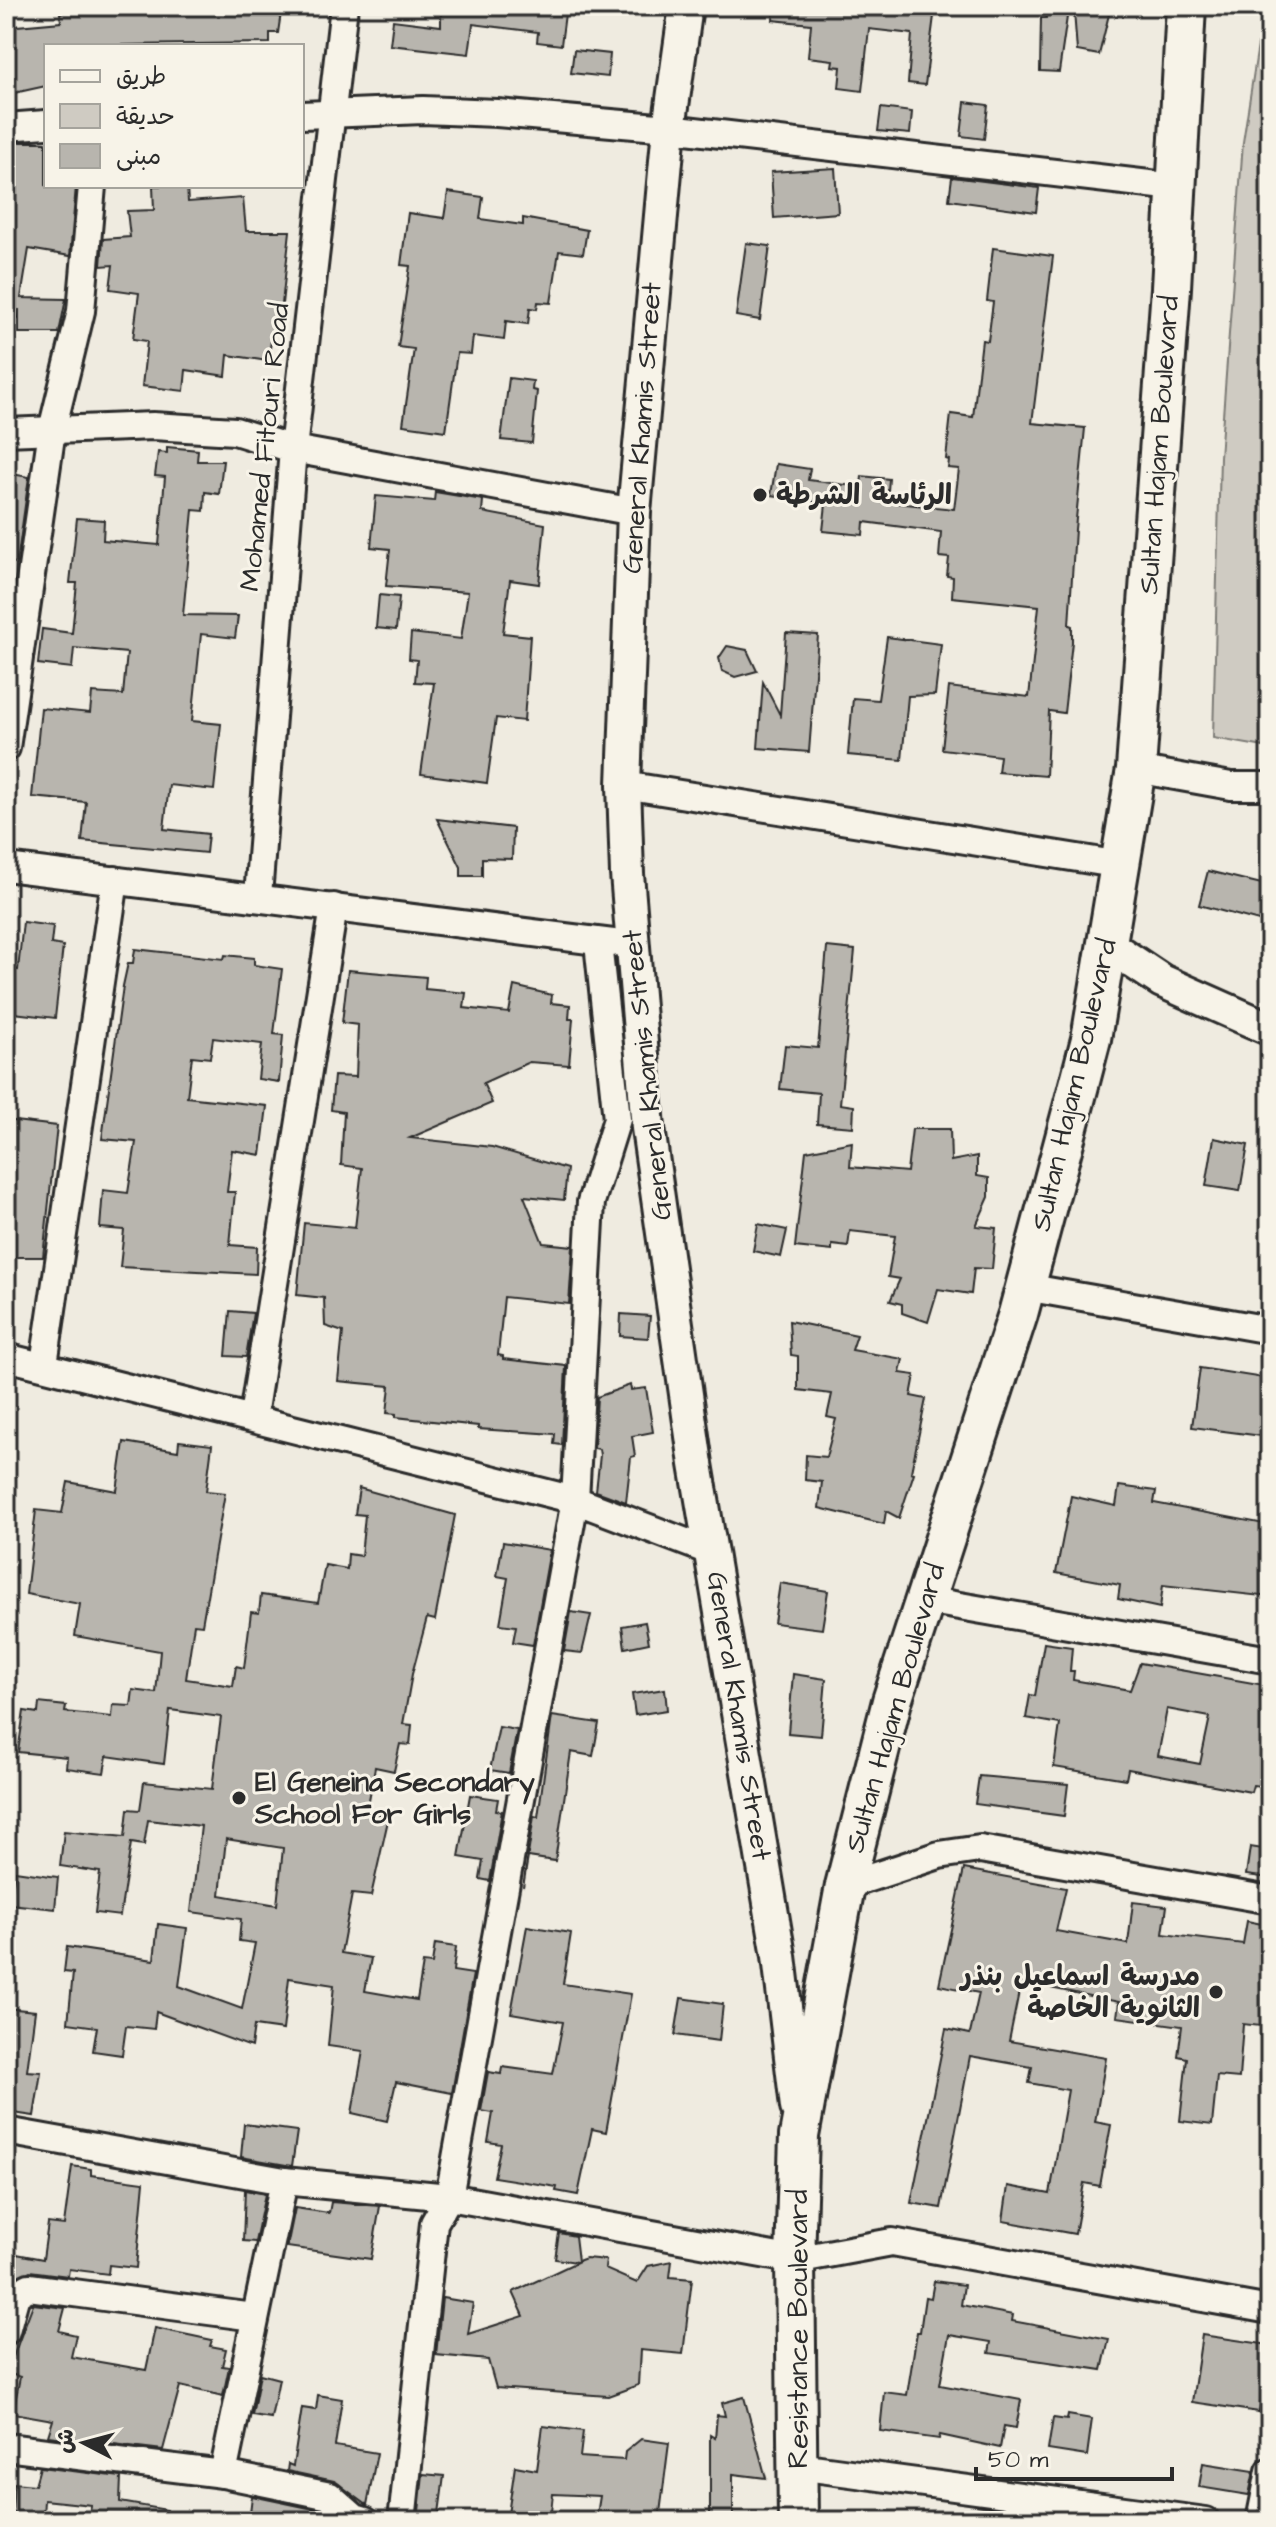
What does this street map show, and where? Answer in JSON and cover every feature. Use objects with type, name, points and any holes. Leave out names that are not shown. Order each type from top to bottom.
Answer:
[{"type":"highway","name":"Sultan Hajam Boulevard","points":[[799,2136],[845,1886],[866,1793],[1025,1287],[1091,1039],[1136,769],[1186,6]]},
{"type":"highway","name":"Resistance Boulevard","points":[[798,2521],[795,2260],[799,2136]]},
{"type":"main road","name":"General Khamis Street","points":[[686,6],[669,128],[634,512],[624,785],[632,944],[648,1128],[712,1552],[779,1956],[799,2136]]},
{"type":"main road","points":[[1108,945],[1162,981],[1270,1029]]},
{"type":"street","name":"Mohamed Fitouri Road","points":[[258,896],[293,449],[334,114],[344,6]]},
{"type":"street","points":[[304,115],[423,110],[497,113],[669,128],[1175,187]]},
{"type":"street","points":[[6,127],[44,124]]},
{"type":"street","points":[[6,748],[52,430],[81,311],[92,188]]},
{"type":"street","points":[[6,432],[153,426],[235,431],[293,449],[634,512]]},
{"type":"street","points":[[1136,769],[1231,786],[1270,786]]},
{"type":"street","points":[[624,785],[1121,865]]},
{"type":"street","points":[[6,867],[258,896],[598,943],[632,944]]},
{"type":"street","points":[[44,1364],[115,880]]},
{"type":"street","points":[[253,1416],[334,907]]},
{"type":"street","points":[[402,2521],[434,2223],[449,2197],[575,1500],[591,1202],[617,1119],[598,943]]},
{"type":"street","points":[[1025,1287],[1270,1330]]},
{"type":"street","points":[[6,1357],[253,1416],[575,1500],[712,1552]]},
{"type":"street","points":[[925,1600],[1270,1660]]},
{"type":"street","points":[[845,1886],[959,1849],[980,1849],[1270,1900]]},
{"type":"street","points":[[6,2131],[284,2181],[449,2197],[795,2260],[892,2242],[1270,2310]]},
{"type":"street","points":[[223,2474],[284,2181]]},
{"type":"street","points":[[6,2331],[16,2295],[29,2287],[254,2317]]},
{"type":"street","points":[[6,2447],[223,2474],[330,2496],[355,2518],[365,2521]]},
{"type":"street","points":[[798,2466],[1206,2521]]},
{"type":"street","points":[[1260,2521],[1270,2471]]},
{"type":"green space","points":[[1264,6],[1270,6],[1270,748],[1213,738],[1220,457],[1243,142]]},
{"type":"building","points":[[89,6],[282,6],[278,33],[270,33],[270,43],[44,44],[44,86],[14,93],[6,60],[6,27],[61,22],[60,13]]},
{"type":"building","points":[[441,6],[566,6],[561,45],[537,42],[538,32],[473,24],[469,54],[390,45],[393,20],[441,26]]},
{"type":"building","points":[[774,6],[909,6],[908,11],[934,16],[925,85],[908,83],[912,34],[869,29],[862,91],[839,88],[841,67],[832,66],[833,60],[808,57],[811,24],[773,20]]},
{"type":"building","points":[[1086,6],[1111,6],[1099,55],[1077,51],[1074,11],[1086,13]]},
{"type":"building","points":[[1047,7],[1068,10],[1059,72],[1040,71],[1041,18],[1046,18]]},
{"type":"building","points":[[574,50],[610,54],[608,77],[571,73]]},
{"type":"building","points":[[965,102],[988,105],[984,139],[961,136]]},
{"type":"building","points":[[881,108],[912,112],[910,134],[878,131]]},
{"type":"building","points":[[16,142],[44,142],[44,188],[76,188],[70,256],[29,249],[21,298],[66,299],[59,333],[19,333],[19,309],[18,318],[6,317],[6,174],[16,174]]},
{"type":"building","points":[[835,168],[838,213],[774,218],[771,172]]},
{"type":"building","points":[[952,177],[1039,188],[1036,212],[949,200]]},
{"type":"building","points":[[153,188],[187,188],[188,202],[243,198],[246,231],[290,231],[281,313],[278,329],[273,328],[268,361],[228,355],[226,376],[186,370],[184,391],[142,386],[147,341],[133,339],[139,293],[110,289],[113,265],[101,266],[103,239],[130,237],[127,211],[154,210]]},
{"type":"building","points":[[448,192],[483,197],[480,219],[523,225],[523,218],[587,230],[583,254],[559,251],[551,303],[538,302],[537,309],[530,308],[528,324],[506,321],[504,340],[473,336],[471,354],[457,353],[446,431],[403,425],[414,349],[398,347],[410,266],[401,265],[408,213],[444,218]]},
{"type":"building","points":[[746,243],[770,246],[760,320],[736,316]]},
{"type":"building","points":[[993,248],[1053,256],[1032,423],[1085,428],[1069,625],[1072,626],[1072,642],[1064,713],[1049,711],[1046,776],[998,772],[1000,756],[942,749],[949,687],[1029,697],[1039,606],[952,597],[953,577],[947,576],[949,558],[939,557],[941,532],[864,522],[863,535],[823,531],[826,504],[771,495],[776,464],[810,469],[808,480],[861,487],[862,476],[889,479],[887,502],[954,509],[959,469],[948,468],[949,460],[946,459],[951,414],[973,417],[982,340],[988,341],[993,302],[987,301]]},
{"type":"building","points":[[509,378],[533,381],[532,390],[537,391],[532,443],[501,440]]},
{"type":"building","points":[[167,447],[198,450],[197,461],[223,461],[219,494],[205,492],[204,511],[193,510],[183,615],[238,616],[235,638],[201,634],[192,721],[221,724],[214,790],[169,785],[164,829],[208,834],[206,853],[82,841],[86,802],[32,797],[41,708],[90,713],[92,693],[123,695],[127,653],[74,648],[72,668],[38,664],[42,629],[72,633],[77,583],[70,583],[77,518],[104,520],[103,540],[159,545],[165,477],[155,476],[158,452],[167,453]]},
{"type":"building","points":[[6,473],[29,477],[17,563],[6,562]]},
{"type":"building","points":[[435,492],[483,500],[482,512],[545,524],[539,584],[510,580],[503,633],[530,636],[524,721],[496,718],[487,783],[421,774],[434,683],[415,682],[417,660],[409,659],[411,633],[461,639],[468,592],[386,586],[390,549],[371,547],[376,496],[434,501]]},
{"type":"building","points":[[379,595],[399,597],[396,630],[376,628]]},
{"type":"building","points":[[786,633],[818,635],[809,752],[758,748],[763,682],[780,715]]},
{"type":"building","points":[[887,637],[941,644],[935,695],[908,696],[902,760],[848,755],[853,698],[878,700]]},
{"type":"building","points":[[727,646],[747,650],[757,671],[735,677],[722,671],[719,658]]},
{"type":"building","points":[[437,819],[513,828],[512,859],[482,858],[482,876],[461,876],[461,867]]},
{"type":"building","points":[[1208,871],[1270,886],[1270,924],[1199,905]]},
{"type":"building","points":[[23,922],[53,926],[51,944],[63,946],[55,1018],[6,1012],[6,968],[18,970]]},
{"type":"building","points":[[827,947],[855,950],[840,1104],[854,1106],[853,1127],[817,1124],[819,1093],[780,1089],[785,1045],[818,1048]]},
{"type":"building","points":[[135,949],[224,959],[225,955],[254,958],[254,965],[282,969],[274,1034],[283,1035],[279,1082],[258,1079],[262,1044],[213,1038],[210,1058],[192,1056],[187,1097],[267,1106],[261,1155],[232,1150],[227,1192],[235,1192],[230,1245],[257,1247],[256,1274],[120,1267],[124,1230],[100,1228],[103,1190],[128,1193],[136,1142],[102,1139],[123,986],[128,963],[133,963]]},
{"type":"building","points":[[348,970],[426,977],[425,989],[466,993],[464,1008],[509,1013],[514,986],[552,995],[551,1003],[570,1005],[569,1019],[573,1019],[569,1065],[529,1062],[483,1083],[492,1103],[410,1138],[492,1147],[567,1169],[564,1200],[524,1196],[543,1243],[573,1246],[569,1304],[504,1297],[498,1355],[503,1359],[566,1366],[562,1445],[554,1444],[555,1434],[478,1429],[478,1426],[396,1417],[396,1414],[387,1413],[390,1386],[338,1381],[343,1332],[325,1326],[324,1298],[297,1295],[304,1223],[355,1228],[362,1168],[341,1165],[344,1112],[331,1110],[334,1076],[356,1077],[358,1025],[342,1023]]},
{"type":"building","points":[[6,1120],[57,1126],[43,1257],[6,1257]]},
{"type":"building","points":[[912,1129],[950,1129],[951,1161],[977,1156],[977,1176],[989,1178],[989,1197],[976,1226],[996,1228],[992,1269],[974,1268],[971,1294],[938,1289],[928,1322],[902,1313],[902,1304],[890,1301],[900,1279],[888,1277],[895,1236],[850,1231],[848,1247],[832,1245],[832,1251],[795,1247],[806,1151],[852,1142],[850,1167],[907,1172]]},
{"type":"building","points":[[1214,1138],[1248,1145],[1240,1191],[1206,1186]]},
{"type":"building","points":[[758,1224],[787,1230],[781,1257],[753,1251]]},
{"type":"building","points":[[230,1311],[253,1313],[246,1357],[226,1356]]},
{"type":"building","points":[[621,1314],[650,1316],[648,1338],[620,1336]]},
{"type":"building","points":[[789,1321],[857,1335],[852,1350],[903,1359],[900,1373],[915,1375],[911,1396],[926,1399],[911,1472],[914,1473],[899,1518],[886,1511],[884,1524],[819,1508],[822,1482],[805,1480],[806,1455],[826,1457],[836,1419],[827,1417],[832,1394],[798,1390],[798,1356],[791,1355]]},
{"type":"building","points":[[1200,1368],[1270,1379],[1270,1437],[1192,1427]]},
{"type":"building","points":[[630,1385],[631,1390],[646,1388],[653,1432],[632,1436],[635,1456],[631,1457],[626,1502],[596,1491],[600,1455],[599,1449],[594,1448],[597,1397]]},
{"type":"building","points":[[179,1441],[212,1445],[206,1491],[225,1493],[202,1625],[194,1624],[186,1679],[233,1686],[236,1666],[244,1668],[251,1612],[259,1613],[261,1595],[318,1603],[325,1565],[347,1569],[348,1554],[361,1556],[365,1515],[355,1514],[359,1488],[455,1515],[435,1620],[427,1618],[412,1674],[403,1724],[412,1725],[410,1745],[400,1744],[394,1771],[375,1767],[367,1811],[389,1816],[371,1896],[352,1894],[341,1953],[371,1958],[365,1991],[417,2000],[423,1963],[432,1964],[435,1944],[456,1947],[453,1971],[473,1974],[452,2093],[396,2082],[387,2121],[352,2113],[363,2051],[328,2046],[334,1985],[289,1978],[283,2030],[254,2026],[251,2047],[156,2012],[154,2029],[126,2026],[122,2055],[93,2051],[97,2027],[68,2023],[73,1973],[64,1972],[67,1947],[154,1960],[158,1924],[187,1928],[179,1986],[242,2009],[255,1943],[239,1941],[241,1919],[191,1912],[201,1826],[148,1820],[144,1845],[131,1843],[120,1916],[95,1913],[100,1872],[60,1866],[64,1831],[125,1837],[128,1809],[140,1810],[144,1782],[212,1789],[221,1717],[170,1710],[164,1764],[107,1756],[104,1773],[66,1768],[67,1757],[18,1752],[24,1711],[38,1713],[39,1703],[66,1706],[65,1712],[112,1717],[113,1705],[131,1706],[133,1690],[156,1693],[160,1651],[75,1636],[80,1604],[26,1594],[36,1510],[62,1513],[68,1482],[117,1491],[124,1442],[178,1451]],"holes":[[[226,1839],[283,1848],[277,1905],[220,1895]]]},
{"type":"building","points":[[1119,1486],[1156,1491],[1154,1503],[1270,1525],[1270,1597],[1163,1585],[1160,1608],[1118,1599],[1120,1585],[1056,1573],[1071,1496],[1116,1506]]},
{"type":"building","points":[[503,1542],[550,1550],[533,1645],[513,1642],[516,1626],[500,1624],[508,1578],[497,1576]]},
{"type":"building","points":[[780,1583],[828,1591],[822,1629],[774,1623]]},
{"type":"building","points":[[571,1612],[591,1615],[582,1653],[564,1651]]},
{"type":"building","points":[[645,1622],[649,1643],[625,1648],[622,1626]]},
{"type":"building","points":[[1044,1643],[1072,1647],[1070,1671],[1074,1671],[1073,1680],[1130,1690],[1140,1663],[1270,1686],[1270,1787],[1253,1785],[1251,1792],[1128,1769],[1126,1779],[1054,1767],[1060,1724],[1026,1718],[1030,1695],[1035,1696]],"holes":[[[1167,1709],[1210,1717],[1200,1764],[1158,1756]]]},
{"type":"building","points":[[793,1674],[826,1679],[821,1736],[788,1733]]},
{"type":"building","points":[[665,1689],[667,1710],[635,1715],[632,1694]]},
{"type":"building","points":[[552,1716],[599,1723],[593,1756],[571,1752],[555,1861],[528,1857],[523,1887],[534,1816],[538,1817]]},
{"type":"building","points":[[499,1727],[517,1730],[509,1773],[490,1770]]},
{"type":"building","points":[[979,1776],[1068,1784],[1064,1816],[975,1804]]},
{"type":"building","points":[[470,1795],[498,1799],[496,1810],[502,1811],[490,1881],[480,1879],[483,1861],[459,1857]]},
{"type":"building","points":[[1250,1847],[1270,1850],[1270,1878],[1246,1875]]},
{"type":"building","points":[[964,1869],[1066,1888],[1056,1931],[1128,1944],[1133,1902],[1167,1906],[1163,1934],[1243,1944],[1247,1921],[1267,1925],[1263,1946],[1270,1947],[1270,2027],[1243,2024],[1239,2078],[1217,2076],[1212,2125],[1180,2121],[1187,2058],[1178,2056],[1182,2026],[1117,2017],[1119,2002],[1021,1982],[1009,2041],[1106,2058],[1095,2122],[1111,2125],[1100,2186],[1084,2183],[1075,2234],[1003,2221],[1008,2186],[1050,2194],[1068,2090],[1029,2083],[1032,2067],[970,2056],[941,2208],[911,2203],[946,2029],[970,2034],[979,1993],[939,1985]]},
{"type":"building","points":[[15,1871],[58,1877],[55,1909],[10,1904]]},
{"type":"building","points":[[527,1926],[571,1933],[563,1984],[631,1994],[606,2132],[592,2129],[578,2195],[556,2191],[557,2187],[494,2177],[501,2144],[488,2142],[493,2113],[481,2111],[488,2072],[501,2074],[502,2067],[553,2074],[563,2022],[511,2013]]},
{"type":"building","points":[[681,1998],[723,2004],[719,2041],[675,2035]]},
{"type":"building","points":[[6,2008],[35,2011],[27,2071],[41,2072],[34,2116],[6,2112]]},
{"type":"building","points":[[244,2124],[297,2131],[292,2166],[241,2157]]},
{"type":"building","points":[[72,2166],[91,2169],[91,2175],[144,2182],[136,2268],[109,2265],[108,2274],[69,2269],[68,2276],[30,2271],[6,2283],[6,2252],[43,2259],[48,2223],[64,2225]]},
{"type":"building","points":[[245,2190],[265,2194],[255,2242],[243,2241]]},
{"type":"building","points":[[331,2202],[380,2206],[371,2259],[287,2247],[295,2208],[329,2213]]},
{"type":"building","points":[[559,2233],[575,2236],[578,2261],[586,2258],[606,2260],[605,2269],[637,2283],[648,2266],[672,2261],[670,2277],[692,2279],[683,2354],[640,2350],[638,2385],[608,2396],[496,2388],[488,2360],[436,2355],[442,2298],[473,2303],[468,2334],[524,2316],[513,2292],[577,2262],[555,2259]]},
{"type":"building","points":[[934,2281],[964,2285],[961,2305],[1013,2315],[1012,2321],[1109,2339],[1102,2370],[989,2353],[991,2342],[949,2335],[940,2385],[1021,2400],[1016,2428],[1004,2426],[1000,2448],[940,2435],[939,2439],[880,2431],[884,2392],[907,2395],[925,2297],[931,2298]]},
{"type":"building","points":[[33,2304],[65,2308],[59,2331],[76,2335],[71,2357],[146,2370],[155,2328],[212,2340],[210,2346],[226,2349],[222,2366],[229,2367],[223,2396],[180,2386],[163,2450],[48,2436],[53,2420],[13,2413],[20,2377],[7,2373]]},
{"type":"building","points":[[1202,2335],[1270,2345],[1259,2412],[1192,2402]]},
{"type":"building","points":[[260,2374],[279,2379],[271,2418],[252,2415]]},
{"type":"building","points":[[318,2395],[342,2399],[335,2446],[377,2453],[367,2505],[334,2481],[287,2471],[288,2464],[293,2466],[302,2408],[316,2410]]},
{"type":"building","points":[[744,2397],[766,2478],[733,2474],[733,2521],[710,2521],[710,2435],[715,2438],[717,2415],[725,2416],[722,2403]]},
{"type":"building","points":[[1068,2415],[1092,2419],[1087,2456],[1048,2450],[1053,2418],[1067,2420]]},
{"type":"building","points":[[543,2426],[583,2431],[580,2457],[624,2460],[625,2452],[641,2439],[669,2443],[659,2521],[596,2521],[600,2496],[553,2494],[550,2521],[507,2521],[515,2466],[537,2470]]},
{"type":"building","points":[[1203,2463],[1254,2471],[1249,2495],[1199,2487]]},
{"type":"building","points":[[40,2467],[121,2477],[120,2502],[167,2510],[166,2521],[89,2521],[91,2505],[44,2500],[43,2516],[12,2513],[14,2483],[35,2485]]},
{"type":"building","points":[[423,2474],[444,2476],[438,2521],[418,2521]]},
{"type":"building","points":[[252,2496],[323,2511],[334,2521],[249,2521]]},
{"type":"place","name":"الرئاسة الشرطة","points":[[760,495]]},
{"type":"place","name":"El Geneina Secondary School For Girls","points":[[239,1798]]},
{"type":"place","name":"مدرسة اسماعيل بنذر الثانوية الخاصة","points":[[1216,1992]]}]
